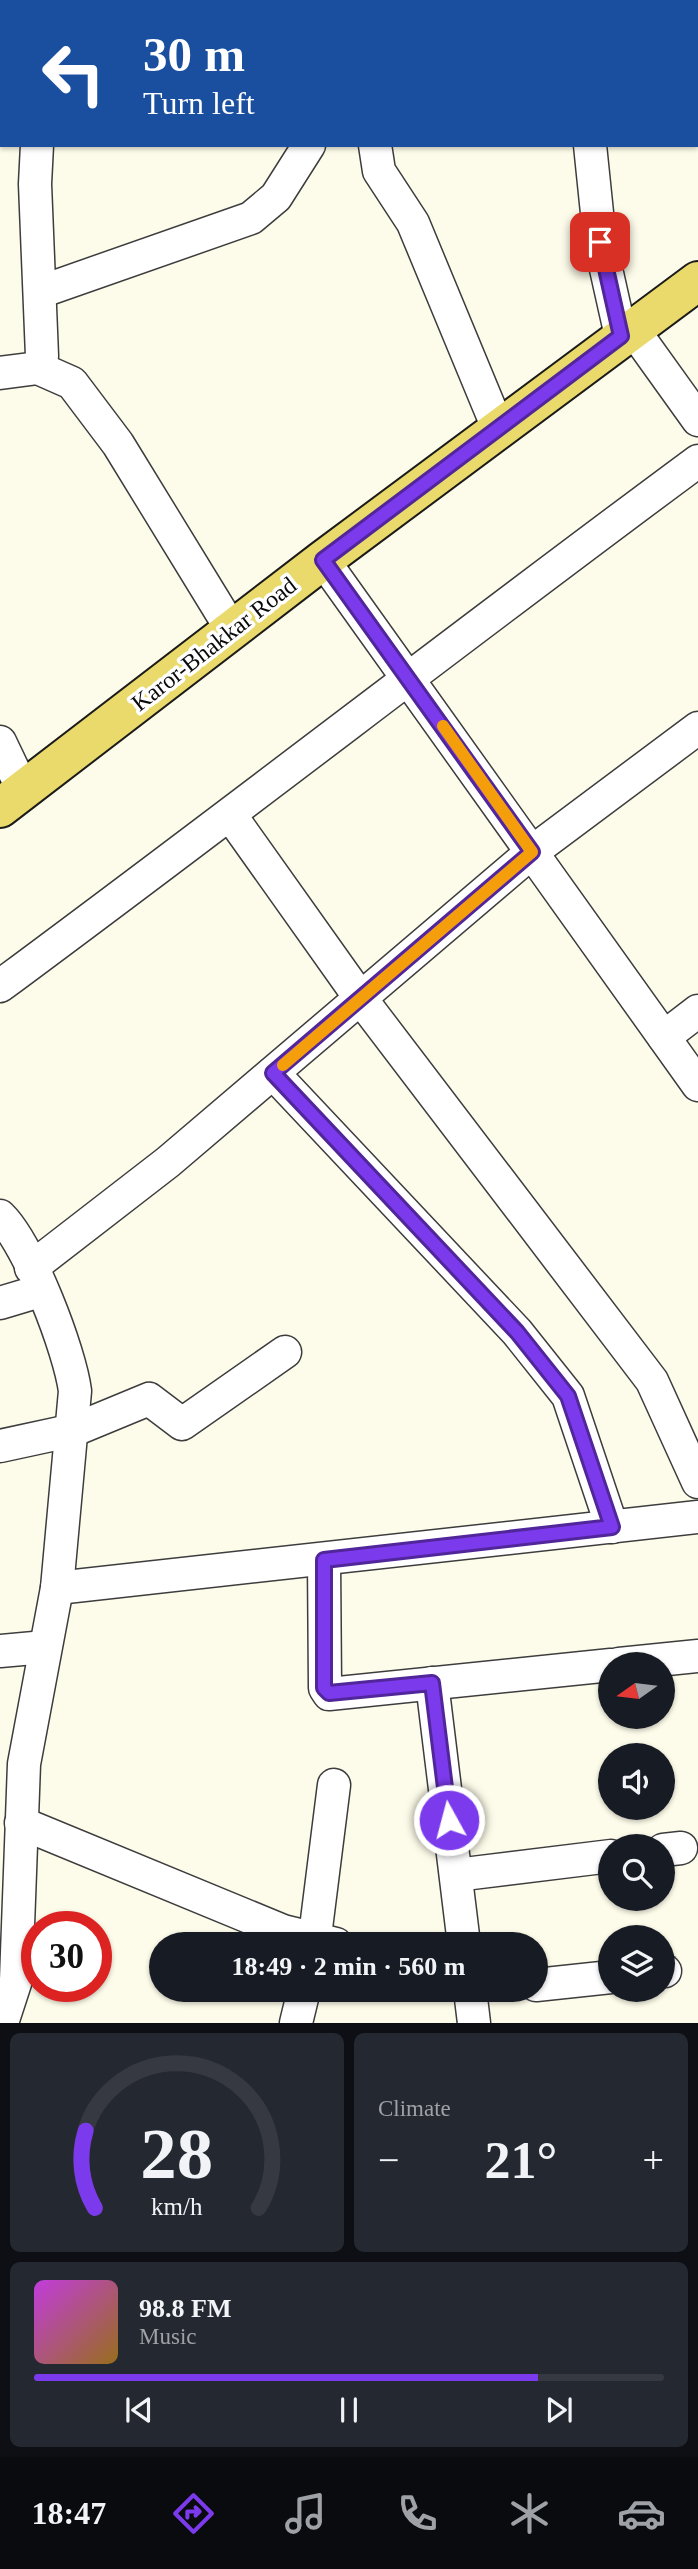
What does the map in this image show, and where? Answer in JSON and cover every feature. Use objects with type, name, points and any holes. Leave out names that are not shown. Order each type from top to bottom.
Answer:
[{"type":"main road","name":"Karor-Bhakkar Road","points":[[12,799],[323,560],[698,281]]},
{"type":"street","points":[[37,147],[35,184],[42,356],[38,368]]},
{"type":"street","points":[[40,292],[251,218],[276,197],[308,147]]},
{"type":"street","points":[[375,147],[379,171],[413,223],[498,428]]},
{"type":"street","points":[[590,147],[600,242],[626,332],[698,420]]},
{"type":"street","points":[[0,373],[38,368],[72,383],[118,444],[232,630]]},
{"type":"street","points":[[0,986],[231,816],[408,676],[698,461]]},
{"type":"street","points":[[323,560],[698,1084]]},
{"type":"street","points":[[0,1303],[36,1279],[167,1162],[532,852],[698,728]]},
{"type":"street","points":[[0,742],[12,799]]},
{"type":"street","points":[[231,816],[360,999],[652,1381],[698,1482]]},
{"type":"street","points":[[664,1037],[698,1011]]},
{"type":"street","points":[[273,1073],[517,1332],[568,1396],[612,1527]]},
{"type":"street","points":[[0,1216],[12,1228],[36,1279],[72,1368],[75,1391],[74,1430],[57,1588],[24,1764],[21,1823],[10,1869],[16,1980],[2,2023]]},
{"type":"street","points":[[0,1446],[74,1430],[149,1399],[182,1424],[285,1352]]},
{"type":"street","points":[[57,1588],[698,1517]]},
{"type":"street","points":[[324,1560],[324,1688],[329,1693],[598,1666]]},
{"type":"street","points":[[0,1651],[45,1647]]},
{"type":"street","points":[[676,1658],[698,1656]]},
{"type":"street","points":[[432,1683],[463,1932]]},
{"type":"street","points":[[323,1932],[334,1785]]},
{"type":"street","points":[[21,1823],[286,1932]]},
{"type":"street","points":[[456,1875],[598,1858]]},
{"type":"street","points":[[548,1984],[598,1978]]},
{"type":"street","points":[[296,2023],[300,2002]]},
{"type":"street","points":[[474,2023],[476,2002]]},
{"type":"slow traffic","points":[[283,1065],[532,852],[443,726]]},
{"type":"route","points":[[449,1820],[432,1683],[329,1693],[324,1688],[324,1560],[612,1527],[568,1396],[517,1332],[273,1073],[532,852],[323,560],[621,336],[600,242]]}]
